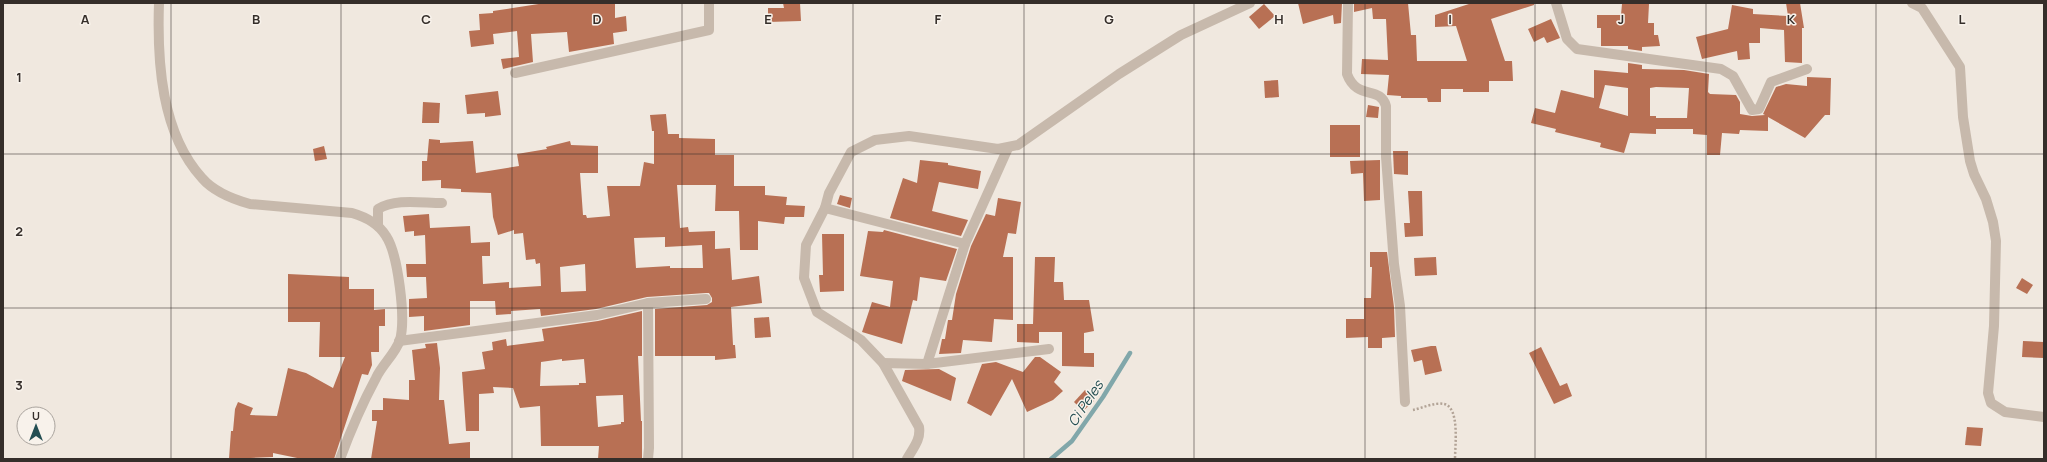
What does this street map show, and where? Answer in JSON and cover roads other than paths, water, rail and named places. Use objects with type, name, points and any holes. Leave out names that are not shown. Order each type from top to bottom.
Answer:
[{"type":"street","points":[[159,3],[162,80],[173,129],[184,152],[202,178],[217,191],[234,200],[250,204],[352,212],[365,216],[378,226],[394,250],[401,305],[402,328],[399,341],[376,377],[340,459]]},
{"type":"street","points":[[515,73],[708,30],[709,3]]},
{"type":"street","points":[[907,459],[918,442],[920,434],[919,427],[883,363],[861,340],[817,312],[804,278],[806,245],[825,208],[828,193],[850,152],[875,140],[908,136],[998,149],[1018,145],[1119,74],[1181,35],[1250,3]]},
{"type":"street","points":[[1348,3],[1347,74],[1358,90],[1381,96],[1386,106],[1386,157],[1394,264],[1400,306],[1405,402]]},
{"type":"street","points":[[1556,3],[1567,39],[1577,49],[1721,68],[1733,76],[1752,110],[1759,109],[1769,85],[1773,80],[1807,69]]},
{"type":"street","points":[[1912,3],[1922,8],[1960,67],[1963,117],[1970,161],[1974,174],[1986,199],[1993,222],[1996,241],[1994,326],[1988,393],[1991,403],[2004,412],[2044,418]]},
{"type":"street","points":[[927,364],[965,244],[1008,148]]},
{"type":"street","points":[[378,226],[378,209],[386,205],[396,203],[442,203]]},
{"type":"street","points":[[825,208],[965,244]]},
{"type":"street","points":[[399,341],[597,315],[648,303],[706,299]]},
{"type":"street","points":[[648,303],[648,459]]},
{"type":"street","points":[[883,363],[927,364],[1049,349]]},
{"type":"waterway","name":"Ci Peles","points":[[1051,459],[1072,441],[1103,397],[1130,353]]}]
